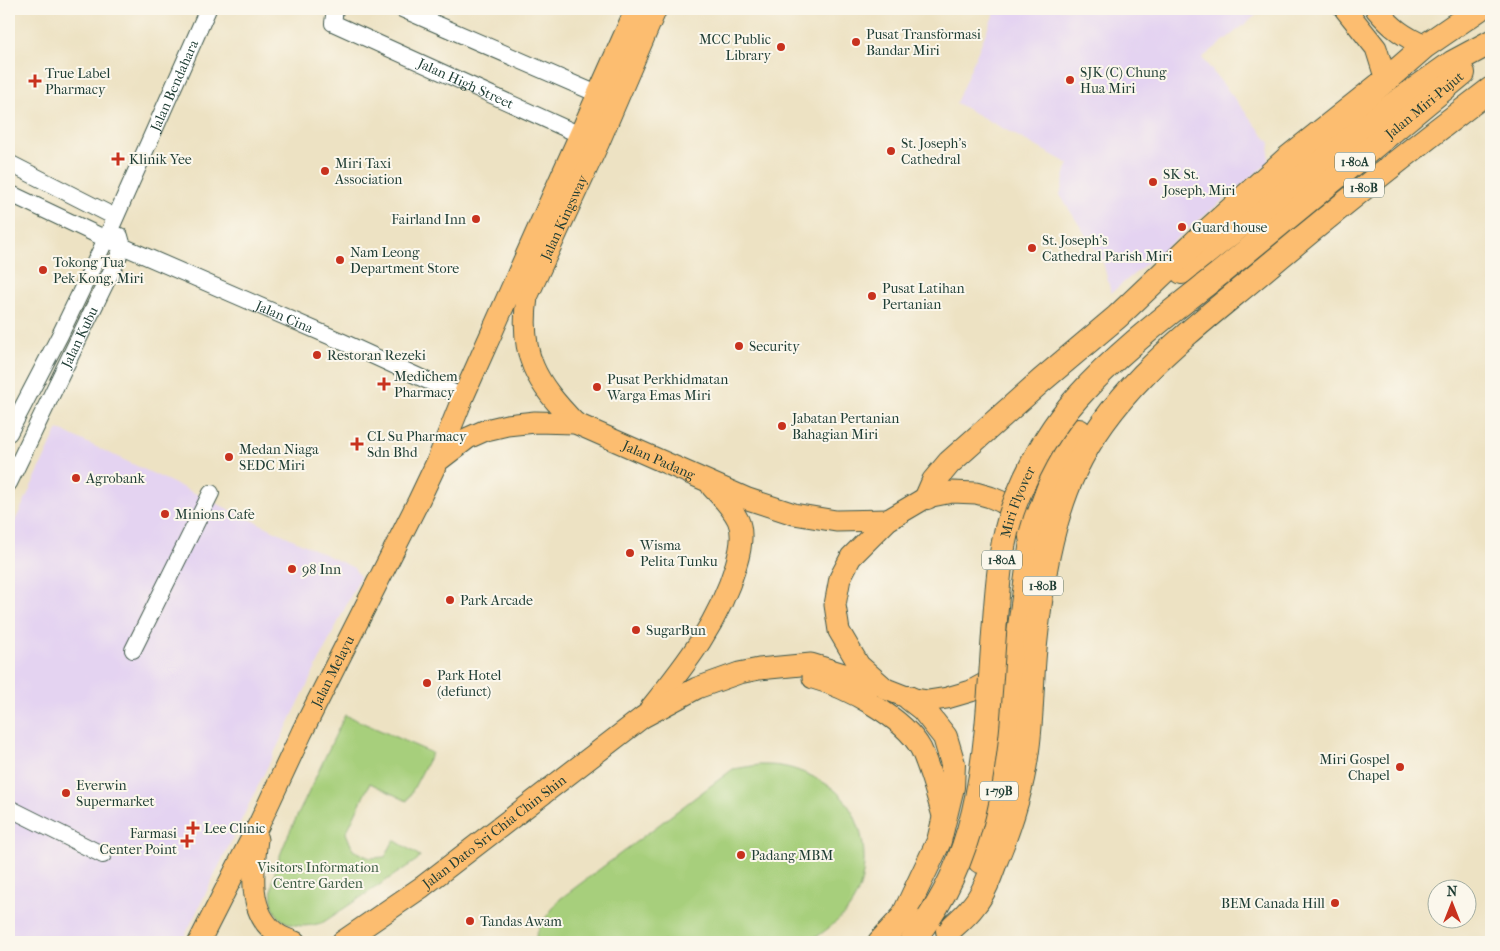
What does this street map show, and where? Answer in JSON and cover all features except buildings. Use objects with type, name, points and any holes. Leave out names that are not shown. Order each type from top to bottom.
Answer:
[{"type":"highway","points":[[927,496],[934,481],[950,463],[1041,381],[1117,317],[1281,164],[1386,80],[1425,46],[1479,9]]},
{"type":"highway","points":[[1117,317],[1194,264],[1387,109],[1452,63],[1491,42]]},
{"type":"highway","name":"Jalan Miri-Pujut","points":[[1219,274],[1491,50]]},
{"type":"highway","name":"Jalan Miri-Pujut","points":[[1239,291],[1326,218],[1491,89]]},
{"type":"highway","name":"Miri Flyover","points":[[939,930],[940,902],[965,845],[976,804],[985,749],[998,586],[1005,539],[1016,500],[1028,471],[1047,439],[1076,400],[1093,381],[1115,360],[1219,274]]},
{"type":"highway","name":"1-80B","points":[[1031,537],[1056,468],[1086,421],[1116,383],[1156,349],[1239,291]]},
{"type":"highway","name":"1-80B","points":[[939,930],[960,920],[976,904],[991,874],[1007,833],[1021,786],[1028,748],[1035,644],[1044,580],[1052,535],[1060,508],[1075,471],[1098,428],[1119,400],[1139,378],[1179,341],[1239,291]]},
{"type":"highway","name":"1-79B","points":[[939,930],[976,870],[991,830],[1006,748],[1016,644]]},
{"type":"highway","points":[[880,942],[902,917],[939,841],[952,787],[953,764],[945,737],[923,709],[909,698]]},
{"type":"highway","points":[[912,942],[939,930]]},
{"type":"main road","name":"Jalan Kingsway","points":[[575,423],[552,399],[534,372],[525,338],[527,297],[607,98],[636,9]]},
{"type":"main road","name":"Jalan Kingsway","points":[[607,98],[656,9]]},
{"type":"main road","points":[[1345,9],[1376,48],[1386,80]]},
{"type":"main road","points":[[1376,9],[1389,25],[1406,37],[1425,46]]},
{"type":"main road","name":"Jalan Kingsway","points":[[464,398],[589,140]]},
{"type":"main road","name":"Jalan Melayu","points":[[198,942],[260,822],[302,732],[437,462],[464,398]]},
{"type":"main road","name":"Jalan Padang","points":[[437,462],[468,438],[486,430],[535,422],[575,423],[748,499],[794,514],[836,521],[888,520]]},
{"type":"main road","name":"Jalan Dato Sri Chia Chin Shin","points":[[643,717],[692,656],[713,623],[724,599],[738,558],[741,541],[739,521],[729,506],[704,480]]},
{"type":"main road","points":[[886,689],[859,665],[839,631],[835,605],[840,578],[851,557],[888,520],[927,496],[952,492],[976,493],[990,496],[1002,502],[1018,514],[1031,537],[1016,644]]},
{"type":"main road","name":"Jalan Dato Sri Chia Chin Shin","points":[[342,942],[422,888],[643,717],[697,688],[739,673],[811,664],[909,698],[928,701],[971,691],[993,679],[1006,662],[1016,644]]},
{"type":"main road","points":[[759,669],[798,674],[824,681],[872,704],[895,720],[919,747],[926,762],[944,819]]},
{"type":"main road","points":[[260,822],[253,868],[254,894],[261,917],[277,934],[295,942]]},
{"type":"street","name":"Jalan Bendahara","points":[[115,217],[208,9]]},
{"type":"street","points":[[402,9],[607,98]]},
{"type":"street","name":"Jalan High Street","points":[[334,16],[589,140]]},
{"type":"street","points":[[9,163],[115,217],[123,247]]},
{"type":"street","name":"Jalan Cina","points":[[9,192],[123,247],[343,342],[464,398]]},
{"type":"street","name":"Jalan Kubu","points":[[9,433],[60,335],[115,217]]},
{"type":"street","name":"Jalan Kubu","points":[[9,483],[123,247]]},
{"type":"street","points":[[133,650],[211,492]]},
{"type":"street","points":[[9,808],[103,855]]},
{"type":"shaded area","points":[[996,9],[1264,9],[1202,58],[1270,143],[1268,163],[1111,293],[1103,262],[1060,195],[1069,164],[956,103]]},
{"type":"shaded area","points":[[58,429],[354,568],[360,577],[182,942],[9,942],[9,534]]},
{"type":"green space","name":"Visitors Information Centre Garden","points":[[345,715],[432,753],[407,801],[370,783],[346,833],[353,850],[370,858],[385,857],[394,840],[420,856],[417,860],[322,923],[305,926],[295,925],[280,918],[273,905],[272,887],[276,868],[292,827]]},
{"type":"green space","name":"Padang MBM","points":[[759,765],[780,766],[792,769],[821,781],[838,793],[848,805],[855,819],[861,834],[864,850],[864,866],[861,881],[856,896],[848,910],[830,927],[810,942],[534,942],[540,925],[560,899],[733,769]]},
{"type":"place","name":"Pusat Transformasi Bandar Miri","points":[[856,42]]},
{"type":"place","name":"MCC Public Library","points":[[781,47]]},
{"type":"place","name":"SJK (C) Chung Hua Miri","points":[[1070,80]]},
{"type":"place","name":"True Label Pharmacy","points":[[35,81]]},
{"type":"place","name":"St. Joseph's Cathedral","points":[[891,151]]},
{"type":"place","name":"Klinik Yee","points":[[118,159]]},
{"type":"place","name":"Miri Taxi Association","points":[[325,171]]},
{"type":"place","name":"SK St. Joseph, Miri","points":[[1153,182]]},
{"type":"place","name":"Fairland Inn","points":[[476,219]]},
{"type":"place","name":"Guard house","points":[[1182,227]]},
{"type":"place","name":"St. Joseph's Cathedral Parish Miri","points":[[1032,248]]},
{"type":"place","name":"Nam Leong Department Store","points":[[340,260]]},
{"type":"place","name":"Tokong Tua Pek Kong, Miri","points":[[43,270]]},
{"type":"place","name":"Pusat Latihan Pertanian","points":[[872,296]]},
{"type":"place","name":"Security","points":[[739,346]]},
{"type":"place","name":"Restoran Rezeki","points":[[317,355]]},
{"type":"place","name":"Medichem Pharmacy","points":[[384,384]]},
{"type":"place","name":"Pusat Perkhidmatan Warga Emas Miri","points":[[597,387]]},
{"type":"place","name":"Jabatan Pertanian Bahagian Miri","points":[[782,426]]},
{"type":"place","name":"CL Su Pharmacy Sdn Bhd","points":[[357,444]]},
{"type":"place","name":"Medan Niaga SEDC Miri","points":[[229,457]]},
{"type":"place","name":"Agrobank","points":[[76,478]]},
{"type":"place","name":"Minions Cafe","points":[[165,514]]},
{"type":"place","name":"Wisma Pelita Tunku","points":[[630,553]]},
{"type":"place","name":"98 Inn","points":[[292,569]]},
{"type":"place","name":"Park Arcade","points":[[450,600]]},
{"type":"place","name":"SugarBun","points":[[636,630]]},
{"type":"place","name":"Park Hotel (defunct)","points":[[427,683]]},
{"type":"place","name":"Miri Gospel Chapel","points":[[1400,767]]},
{"type":"place","name":"Everwin Supermarket","points":[[66,793]]},
{"type":"place","name":"Lee Clinic","points":[[193,828]]},
{"type":"place","name":"Farmasi Center Point","points":[[187,841]]},
{"type":"place","name":"Padang MBM","points":[[741,855]]},
{"type":"place","name":"BEM Canada Hill","points":[[1335,903]]},
{"type":"place","name":"Tandas Awam","points":[[470,921]]}]
